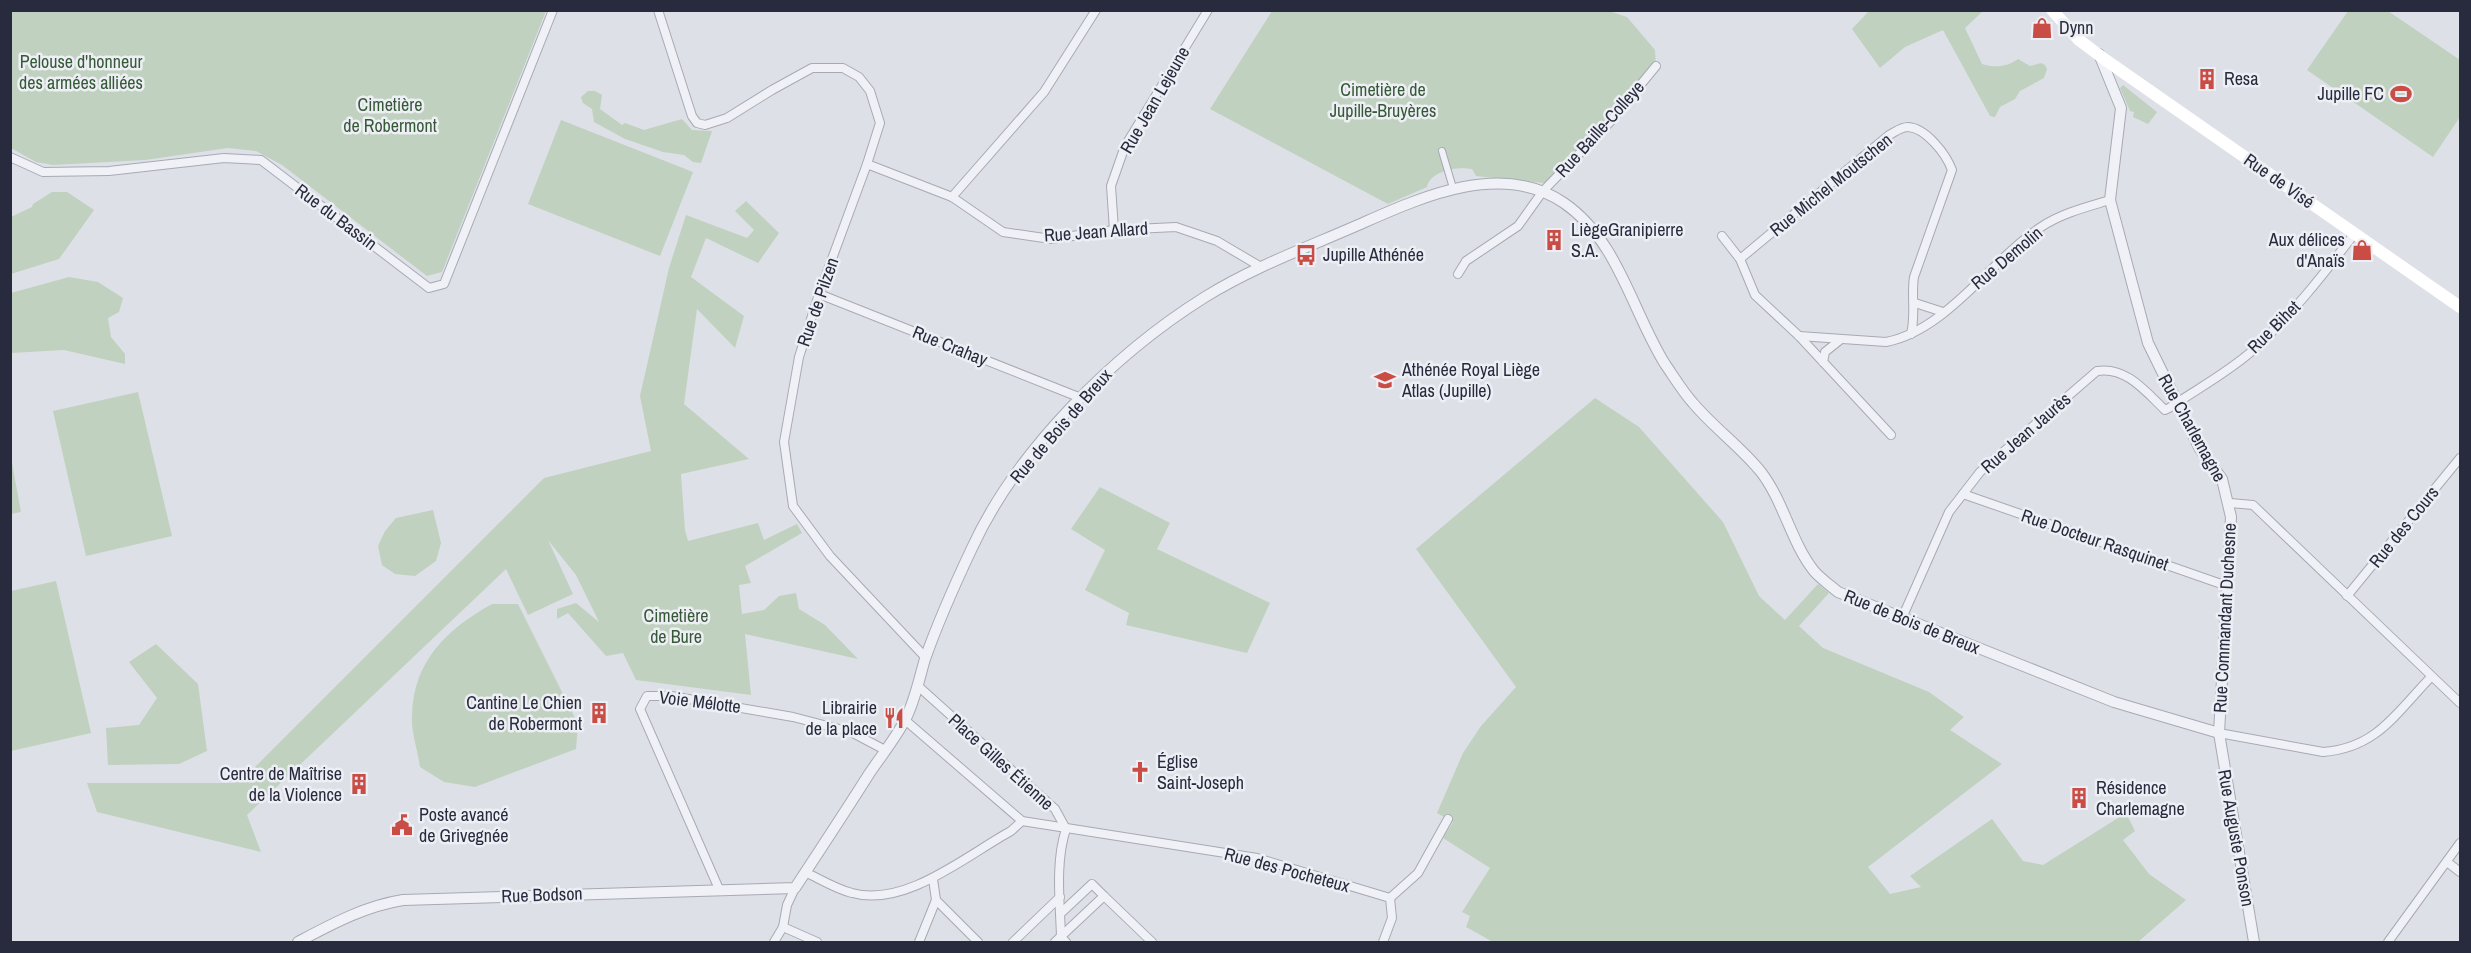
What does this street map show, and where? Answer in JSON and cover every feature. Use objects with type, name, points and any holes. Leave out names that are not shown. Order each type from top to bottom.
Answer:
[{"type":"main road","name":"Rue de Visé","points":[[2052,10],[2079,40],[2460,307]]},
{"type":"street","name":"Rue du Bassin","points":[[10,157],[43,172],[108,171],[224,158],[261,160],[429,288],[444,284],[526,83],[553,10]]},
{"type":"street","name":"Rue de Pilzen","points":[[658,10],[692,116],[697,123],[705,125],[727,118],[771,90],[812,68],[843,68],[859,77],[870,91],[880,123],[799,357],[784,442],[793,506],[831,556],[926,658]]},
{"type":"street","points":[[952,197],[1044,92],[1096,10]]},
{"type":"street","name":"Rue Jean Lejeune","points":[[1114,230],[1111,186],[1125,146],[1209,10]]},
{"type":"street","name":"Rue Charlemagne","points":[[2099,54],[2108,81],[2121,108],[2110,200],[2148,344],[2200,449],[2222,479],[2230,503],[2253,505],[2460,703]]},
{"type":"street","name":"Rue Baille-Colleye","points":[[1458,274],[1466,261],[1518,226],[1543,191],[1610,122],[1656,66]]},
{"type":"street","name":"Rue Michel Moutschen","points":[[1740,259],[1889,135],[1905,127],[1918,129],[1948,158],[1952,171],[1914,277],[1912,290],[1915,320],[1911,334]]},
{"type":"street","points":[[1442,151],[1453,188]]},
{"type":"street","name":"Rue Jean Allard","points":[[867,164],[952,197],[1003,232],[1051,239],[1114,230],[1176,227],[1217,241],[1261,267]]},
{"type":"street","name":"Rue de Bois de Breux","points":[[795,888],[905,720],[926,658],[973,545],[994,508],[1037,448],[1081,398],[1119,361],[1206,296],[1261,267],[1408,203],[1453,188],[1493,184],[1543,191],[1565,203],[1595,230],[1617,266],[1641,320],[1666,365],[1693,404],[1762,474],[1796,542],[1815,573],[1839,592],[2114,702],[2219,733],[2323,752],[2341,750],[2372,738],[2431,677]]},
{"type":"street","name":"Rue Demolin","points":[[1911,334],[1943,312],[2041,227],[2072,212],[2110,200]]},
{"type":"street","name":"Rue Bihet","points":[[2177,403],[2220,376],[2252,351],[2300,304],[2355,233]]},
{"type":"street","points":[[1722,236],[1740,259],[1755,295],[1799,336],[1891,435]]},
{"type":"street","name":"Rue Crahay","points":[[819,294],[1081,398]]},
{"type":"street","points":[[1915,303],[1943,312]]},
{"type":"street","points":[[1799,336],[1886,342],[1899,340],[1911,334]]},
{"type":"street","points":[[1823,362],[1825,352],[1840,340]]},
{"type":"street","name":"Rue Jean Jaurès","points":[[1902,618],[1949,512],[1980,472],[2097,371],[2109,369],[2131,378],[2165,410],[2177,403]]},
{"type":"street","name":"Rue des Cours","points":[[2347,597],[2460,458]]},
{"type":"street","name":"Rue Docteur Rasquinet","points":[[1964,494],[2227,586]]},
{"type":"street","name":"Rue Commandant Duchesne","points":[[2219,733],[2230,503]]},
{"type":"street","name":"Place Gilles Étienne","points":[[918,686],[1055,809],[1066,829]]},
{"type":"street","name":"Voie Mélotte","points":[[719,889],[640,709],[647,696],[671,696],[793,717],[851,732],[885,750]]},
{"type":"street","name":"Place Gilles Étienne","points":[[905,720],[1022,821],[1066,829]]},
{"type":"street","name":"Rue Auguste Ponson","points":[[2219,733],[2254,942]]},
{"type":"street","points":[[1383,942],[1392,918],[1390,898],[1418,873],[1448,819]]},
{"type":"street","points":[[805,872],[853,894],[890,895],[933,879],[1011,831],[1022,821]]},
{"type":"street","points":[[1060,940],[1061,845],[1066,829]]},
{"type":"street","name":"Rue des Pocheteux","points":[[1066,829],[1126,836],[1257,858],[1390,898]]},
{"type":"street","points":[[2388,942],[2460,843]]},
{"type":"street","points":[[2447,862],[2460,872]]},
{"type":"street","points":[[919,942],[936,900],[933,879]]},
{"type":"street","points":[[1060,914],[1092,884],[1152,942]]},
{"type":"street","points":[[774,942],[783,927],[787,906],[795,888]]},
{"type":"street","name":"Rue Bodson","points":[[298,942],[355,913],[381,903],[403,900],[795,888]]},
{"type":"street","points":[[1060,940],[1104,896]]},
{"type":"street","points":[[1013,942],[1060,897]]},
{"type":"street","points":[[936,900],[978,942]]},
{"type":"street","points":[[783,927],[817,942]]},
{"type":"green space","name":"Cimetière de Robermont","points":[[10,11],[546,11],[442,272],[427,276],[282,165],[256,151],[228,148],[145,160],[53,165],[36,162],[11,148]]},
{"type":"green space","name":"Cimetière de Jupille-Bruyères","points":[[1272,11],[1609,11],[1627,17],[1655,50],[1656,66],[1550,181],[1544,183],[1476,176],[1472,169],[1459,168],[1439,173],[1433,177],[1427,187],[1388,204],[1210,109]]},
{"type":"green space","points":[[1869,11],[1983,11],[1965,28],[1982,64],[2001,66],[2018,59],[2030,66],[2041,63],[2047,69],[2044,78],[2020,91],[2015,99],[2000,107],[1995,117],[1990,116],[1943,30],[1905,47],[1880,68],[1852,29]]},
{"type":"green space","name":"Jupille FC","points":[[2348,11],[2388,11],[2460,60],[2460,117],[2433,157],[2307,70]]},
{"type":"green space","points":[[2123,85],[2157,112],[2148,124],[2133,117],[2134,112],[2130,111],[2120,88]]},
{"type":"green space","points":[[588,91],[595,91],[602,95],[600,109],[622,125],[625,123],[644,130],[682,119],[692,130],[712,131],[701,163],[693,162],[684,155],[663,152],[625,139],[594,122],[592,109],[583,103],[581,97]]},
{"type":"green space","points":[[561,120],[693,172],[660,256],[528,204]]},
{"type":"green space","points":[[52,192],[67,192],[94,210],[59,259],[11,274],[11,217],[32,207]]},
{"type":"green space","name":"Cimetière de Bure","points":[[746,201],[779,233],[758,263],[706,238],[691,277],[744,316],[735,348],[697,309],[684,404],[749,459],[681,474],[685,530],[688,541],[758,523],[764,540],[797,524],[802,533],[745,566],[751,583],[739,585],[742,614],[764,610],[779,596],[796,593],[799,609],[825,625],[858,659],[745,634],[751,695],[636,680],[623,653],[606,656],[568,613],[557,619],[557,609],[576,603],[599,622],[576,575],[548,540],[573,594],[528,615],[506,569],[247,815],[261,852],[97,812],[87,783],[234,783],[243,779],[544,478],[651,451],[640,396],[669,268],[686,215],[747,238],[754,230],[735,211]]},
{"type":"green space","points":[[69,277],[98,282],[123,298],[119,312],[108,318],[111,337],[125,354],[125,364],[64,350],[11,353],[11,293]]},
{"type":"green space","points":[[138,392],[172,536],[86,556],[53,411]]},
{"type":"green space","points":[[1595,398],[1639,427],[1723,522],[1759,596],[1785,620],[1818,584],[1829,593],[1799,626],[1823,648],[1929,692],[1964,717],[1950,730],[2002,764],[1868,867],[1890,894],[1921,887],[1910,876],[1992,819],[2023,861],[2043,865],[2126,813],[2135,831],[2123,840],[2149,874],[2186,900],[2138,942],[1493,942],[1466,927],[1470,916],[1462,912],[1490,868],[1443,838],[1453,822],[1437,813],[1463,753],[1481,726],[1516,687],[1416,549]]},
{"type":"green space","points":[[11,458],[21,512],[10,514]]},
{"type":"green space","points":[[1100,487],[1170,523],[1157,549],[1270,603],[1247,653],[1126,625],[1129,613],[1085,590],[1105,550],[1071,529]]},
{"type":"green space","points":[[433,510],[441,543],[436,561],[415,576],[395,574],[382,565],[378,546],[385,531],[396,518]]},
{"type":"green space","points":[[56,581],[91,733],[11,751],[11,591]]},
{"type":"green space","points":[[492,604],[518,604],[578,724],[576,749],[475,787],[444,782],[420,767],[412,722],[414,696],[426,663],[447,636]]},
{"type":"green space","points":[[156,644],[198,684],[207,751],[179,764],[108,765],[106,728],[139,725],[157,698],[129,662]]},
{"type":"place","name":"Dynn","points":[[2042,28]]},
{"type":"place","name":"Resa","points":[[2207,79]]},
{"type":"place","name":"Jupille FC","points":[[2401,94]]},
{"type":"place","name":"LiègeGranipierre S.A.","points":[[1554,240]]},
{"type":"place","name":"Aux délices d'Anaïs","points":[[2362,250]]},
{"type":"place","name":"Jupille Athénée","points":[[1306,255]]},
{"type":"place","name":"Athénée Royal Liège Atlas (Jupille)","points":[[1385,380]]},
{"type":"place","name":"Cantine Le Chien de Robermont","points":[[599,713]]},
{"type":"place","name":"Librairie de la place","points":[[894,718]]},
{"type":"place","name":"Église Saint-Joseph","points":[[1140,772]]},
{"type":"place","name":"Centre de Maîtrise de la Violence","points":[[359,784]]},
{"type":"place","name":"Résidence Charlemagne","points":[[2079,798]]},
{"type":"place","name":"Poste avancé de Grivegnée","points":[[402,825]]},
{"type":"park label","name":"Pelouse d'honneur des armées alliées","points":[[81,72]]}]
